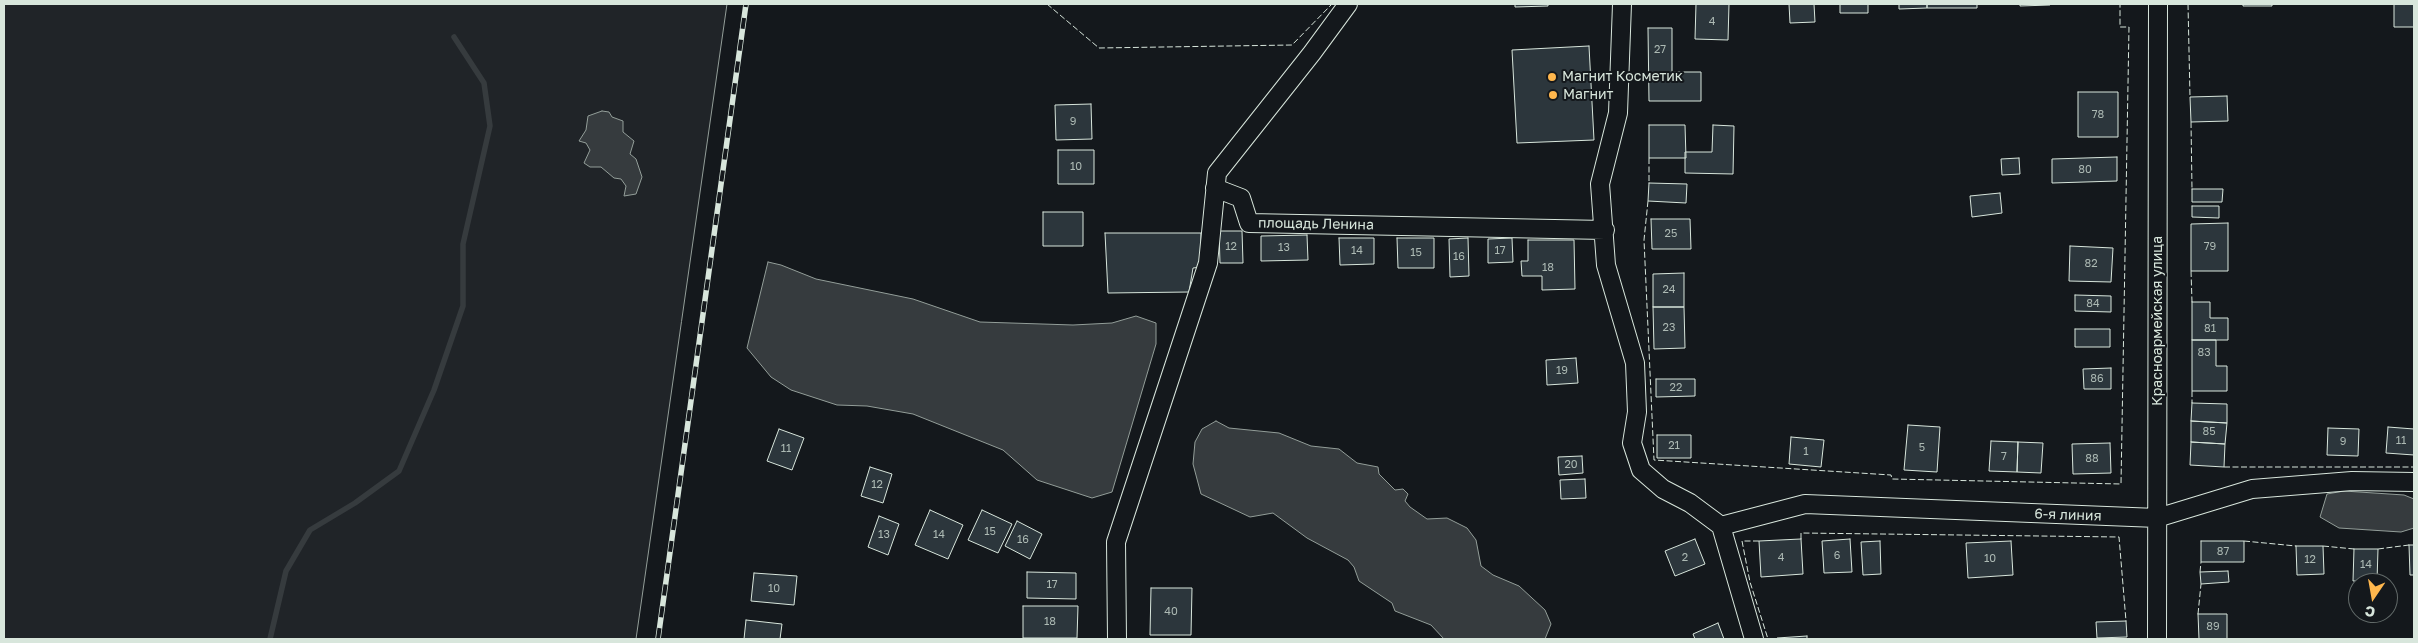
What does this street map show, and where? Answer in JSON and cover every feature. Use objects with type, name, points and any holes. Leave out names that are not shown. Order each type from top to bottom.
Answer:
[{"type":"street","points":[[1116,639],[1116,542],[1208,263],[1217,173],[1312,53],[1348,4]]},
{"type":"street","points":[[1622,4],[1618,113],[1600,184],[1605,230],[1606,265],[1635,363],[1636,412],[1632,443],[1641,470],[1663,489],[1690,503],[1721,526],[1754,639]]},
{"type":"street","name":"Красноармейская улица","points":[[2157,639],[2158,4]]},
{"type":"street","name":"площадь Ленина","points":[[1215,188],[1241,198],[1249,222],[1605,230]]},
{"type":"street","name":"6-я линия","points":[[1721,526],[1805,504],[2157,518],[2252,489],[2352,481],[2414,482]]},
{"type":"shaded area","points":[[4,4],[727,4],[636,639],[4,639]]},
{"type":"shaded area","points":[[602,111],[609,112],[612,117],[623,121],[623,132],[634,141],[630,154],[636,159],[642,177],[636,194],[624,196],[626,186],[621,179],[614,178],[601,167],[590,167],[584,163],[590,150],[586,143],[579,141],[586,130],[588,116]]},
{"type":"shaded area","points":[[768,262],[781,265],[816,279],[913,299],[980,322],[1073,325],[1112,323],[1136,316],[1156,323],[1156,344],[1112,492],[1092,498],[1037,480],[1003,450],[913,414],[867,406],[837,405],[791,390],[771,377],[747,348]]},
{"type":"shaded area","points":[[1216,421],[1229,428],[1279,433],[1311,446],[1339,449],[1357,463],[1378,467],[1379,474],[1395,490],[1403,489],[1408,494],[1405,501],[1410,507],[1427,519],[1447,518],[1467,528],[1476,540],[1481,566],[1493,575],[1519,586],[1545,610],[1551,624],[1545,639],[1444,639],[1431,625],[1395,611],[1392,603],[1359,581],[1354,567],[1348,560],[1307,538],[1273,513],[1250,517],[1201,494],[1193,464],[1195,442],[1202,429]]},
{"type":"shaded area","points":[[2344,491],[2404,495],[2414,499],[2414,528],[2401,532],[2339,528],[2320,517],[2327,494]]},
{"type":"building","points":[[1515,4],[1548,4],[1548,6],[1515,7]]},
{"type":"building","points":[[1696,4],[1729,4],[1728,40],[1695,39]]},
{"type":"building","points":[[1789,4],[1814,4],[1815,22],[1790,23]]},
{"type":"building","points":[[1840,4],[1868,4],[1868,13],[1840,13]]},
{"type":"building","points":[[1899,4],[1927,4],[1927,8],[1899,9]]},
{"type":"building","points":[[1927,4],[1977,4],[1977,8],[1927,8]]},
{"type":"building","points":[[2020,4],[2050,4],[2050,5],[2020,6]]},
{"type":"building","points":[[2243,4],[2272,4],[2272,6],[2243,6]]},
{"type":"building","points":[[2394,4],[2414,4],[2414,27],[2394,27]]},
{"type":"building","points":[[1648,28],[1672,28],[1672,72],[1701,72],[1701,101],[1649,101]]},
{"type":"building","name":"Магнит","points":[[1589,46],[1594,140],[1517,143],[1512,50]]},
{"type":"building","points":[[2078,92],[2118,92],[2118,137],[2078,137]]},
{"type":"building","points":[[2227,96],[2228,121],[2191,122],[2190,97]]},
{"type":"building","points":[[1091,104],[1092,139],[1056,140],[1055,105]]},
{"type":"building","points":[[1649,125],[1685,125],[1686,158],[1649,158]]},
{"type":"building","points":[[1713,125],[1734,126],[1733,174],[1685,173],[1685,152],[1712,152]]},
{"type":"building","points":[[1058,150],[1094,150],[1094,184],[1058,184]]},
{"type":"building","points":[[2117,157],[2117,181],[2052,183],[2052,159]]},
{"type":"building","points":[[2019,158],[2020,174],[2002,175],[2001,159]]},
{"type":"building","points":[[1649,183],[1687,184],[1686,203],[1648,201]]},
{"type":"building","points":[[2192,189],[2223,189],[2222,202],[2192,202]]},
{"type":"building","points":[[2000,193],[2002,213],[1972,217],[1970,196]]},
{"type":"building","points":[[2192,206],[2219,206],[2219,218],[2192,217]]},
{"type":"building","points":[[1043,212],[1083,212],[1083,246],[1043,246]]},
{"type":"building","points":[[1651,219],[1690,219],[1691,249],[1652,249]]},
{"type":"building","points":[[2228,223],[2228,271],[2191,271],[2191,224]]},
{"type":"building","points":[[1219,231],[1242,231],[1243,263],[1220,263]]},
{"type":"building","points":[[1105,233],[1201,233],[1201,267],[1193,268],[1189,292],[1108,293]]},
{"type":"building","points":[[1307,235],[1308,260],[1261,261],[1261,236]]},
{"type":"building","points":[[1339,238],[1374,238],[1374,264],[1340,265]]},
{"type":"building","points":[[1397,238],[1434,238],[1434,268],[1398,268]]},
{"type":"building","points":[[1468,238],[1469,276],[1450,277],[1449,239]]},
{"type":"building","points":[[1512,238],[1513,262],[1488,263],[1488,239]]},
{"type":"building","points":[[1528,240],[1574,240],[1575,289],[1542,290],[1542,276],[1522,276],[1521,261],[1528,261]]},
{"type":"building","points":[[2070,246],[2113,248],[2111,282],[2069,281]]},
{"type":"building","points":[[1684,273],[1684,307],[1653,307],[1653,274]]},
{"type":"building","points":[[2075,295],[2111,296],[2111,312],[2075,311]]},
{"type":"building","points":[[2192,302],[2210,302],[2210,318],[2228,318],[2228,340],[2192,340]]},
{"type":"building","points":[[1653,307],[1684,307],[1685,348],[1654,349]]},
{"type":"building","points":[[2075,329],[2110,329],[2110,347],[2075,347]]},
{"type":"building","points":[[2192,340],[2216,340],[2216,366],[2227,366],[2227,391],[2192,391]]},
{"type":"building","points":[[1576,358],[1578,383],[1547,385],[1546,360]]},
{"type":"building","points":[[2111,368],[2111,389],[2084,389],[2083,369]]},
{"type":"building","points":[[1656,379],[1695,379],[1695,396],[1656,397]]},
{"type":"building","points":[[2192,403],[2227,404],[2227,423],[2191,421]]},
{"type":"building","points":[[2191,421],[2227,423],[2225,444],[2191,442]]},
{"type":"building","points":[[1908,425],[1940,427],[1937,472],[1904,470]]},
{"type":"building","points":[[2388,427],[2414,429],[2414,455],[2386,453]]},
{"type":"building","points":[[2328,428],[2359,429],[2358,456],[2327,455]]},
{"type":"building","points":[[779,429],[804,438],[792,470],[767,461]]},
{"type":"building","points":[[1657,435],[1691,435],[1691,458],[1657,458]]},
{"type":"building","points":[[1791,437],[1824,440],[1821,467],[1789,464]]},
{"type":"building","points":[[1991,441],[2018,442],[2017,472],[1989,471]]},
{"type":"building","points":[[2018,442],[2043,443],[2041,473],[2017,472]]},
{"type":"building","points":[[2191,442],[2225,444],[2224,467],[2190,465]]},
{"type":"building","points":[[2110,443],[2111,473],[2073,474],[2072,444]]},
{"type":"building","points":[[1582,456],[1583,473],[1559,475],[1558,457]]},
{"type":"building","points":[[870,467],[892,474],[883,503],[861,496]]},
{"type":"building","points":[[1585,479],[1586,498],[1561,499],[1560,480]]},
{"type":"building","points":[[930,510],[963,525],[948,559],[915,545]]},
{"type":"building","points":[[982,510],[1012,524],[998,553],[968,540]]},
{"type":"building","points":[[879,516],[899,524],[888,555],[868,547]]},
{"type":"building","points":[[1017,521],[1042,534],[1030,559],[1005,546]]},
{"type":"building","points":[[1695,539],[1705,564],[1675,576],[1665,551]]},
{"type":"building","points":[[1801,539],[1803,574],[1761,577],[1759,541]]},
{"type":"building","points":[[1850,539],[1852,572],[1824,573],[1822,541]]},
{"type":"building","points":[[1880,541],[1881,574],[1863,575],[1861,542]]},
{"type":"building","points":[[2011,541],[2013,575],[1968,578],[1966,543]]},
{"type":"building","points":[[2201,541],[2244,541],[2244,562],[2201,562]]},
{"type":"building","points":[[2409,545],[2414,545],[2414,575],[2410,575]]},
{"type":"building","points":[[2296,546],[2323,546],[2324,574],[2297,575]]},
{"type":"building","points":[[2354,549],[2378,549],[2377,573],[2353,573]]},
{"type":"building","points":[[2228,571],[2229,582],[2201,584],[2200,572]]},
{"type":"building","points":[[1027,572],[1076,573],[1076,599],[1027,598]]},
{"type":"building","points":[[754,573],[797,576],[794,605],[751,601]]},
{"type":"building","points":[[1151,588],[1192,588],[1191,635],[1150,635]]},
{"type":"building","points":[[1023,606],[1078,606],[1077,638],[1023,638]]},
{"type":"building","points":[[2198,614],[2227,614],[2227,639],[2199,639]]},
{"type":"building","points":[[746,620],[782,624],[780,639],[744,639]]},
{"type":"building","points":[[2126,621],[2127,637],[2097,638],[2096,622]]},
{"type":"building","points":[[1718,623],[1724,639],[1695,639],[1693,634]]},
{"type":"building","points":[[1807,636],[1807,639],[1777,638]]},
{"type":"waterway","points":[[270,639],[286,571],[310,530],[355,503],[399,471],[434,390],[463,306],[463,244],[490,126],[484,83],[454,37]]},
{"type":"railway","points":[[658,639],[746,4]]},
{"type":"fence","points":[[1047,4],[1099,48],[1292,45],[1332,4]]},
{"type":"fence","points":[[2188,4],[2190,97]]},
{"type":"fence","points":[[1648,201],[1644,240],[1654,460],[1891,475],[1892,479],[2121,484],[2129,27],[2120,27],[2120,5]]},
{"type":"fence","points":[[2191,122],[2192,189]]},
{"type":"fence","points":[[1649,158],[1649,183]]},
{"type":"fence","points":[[2191,271],[2192,302]]},
{"type":"fence","points":[[2192,391],[2192,403]]},
{"type":"fence","points":[[2224,467],[2414,467]]},
{"type":"fence","points":[[1801,539],[1801,533],[2119,537],[2126,621]]},
{"type":"fence","points":[[1759,541],[1742,541],[1750,582],[1768,639]]},
{"type":"fence","points":[[2244,541],[2296,546]]},
{"type":"fence","points":[[2378,549],[2409,545]]},
{"type":"fence","points":[[2323,546],[2354,549]]},
{"type":"fence","points":[[2200,572],[2201,562]]},
{"type":"fence","points":[[2198,614],[2201,584]]},
{"type":"place","name":"Магнит Косметик","points":[[1552,77]]},
{"type":"place","name":"Магнит","points":[[1553,95]]}]
